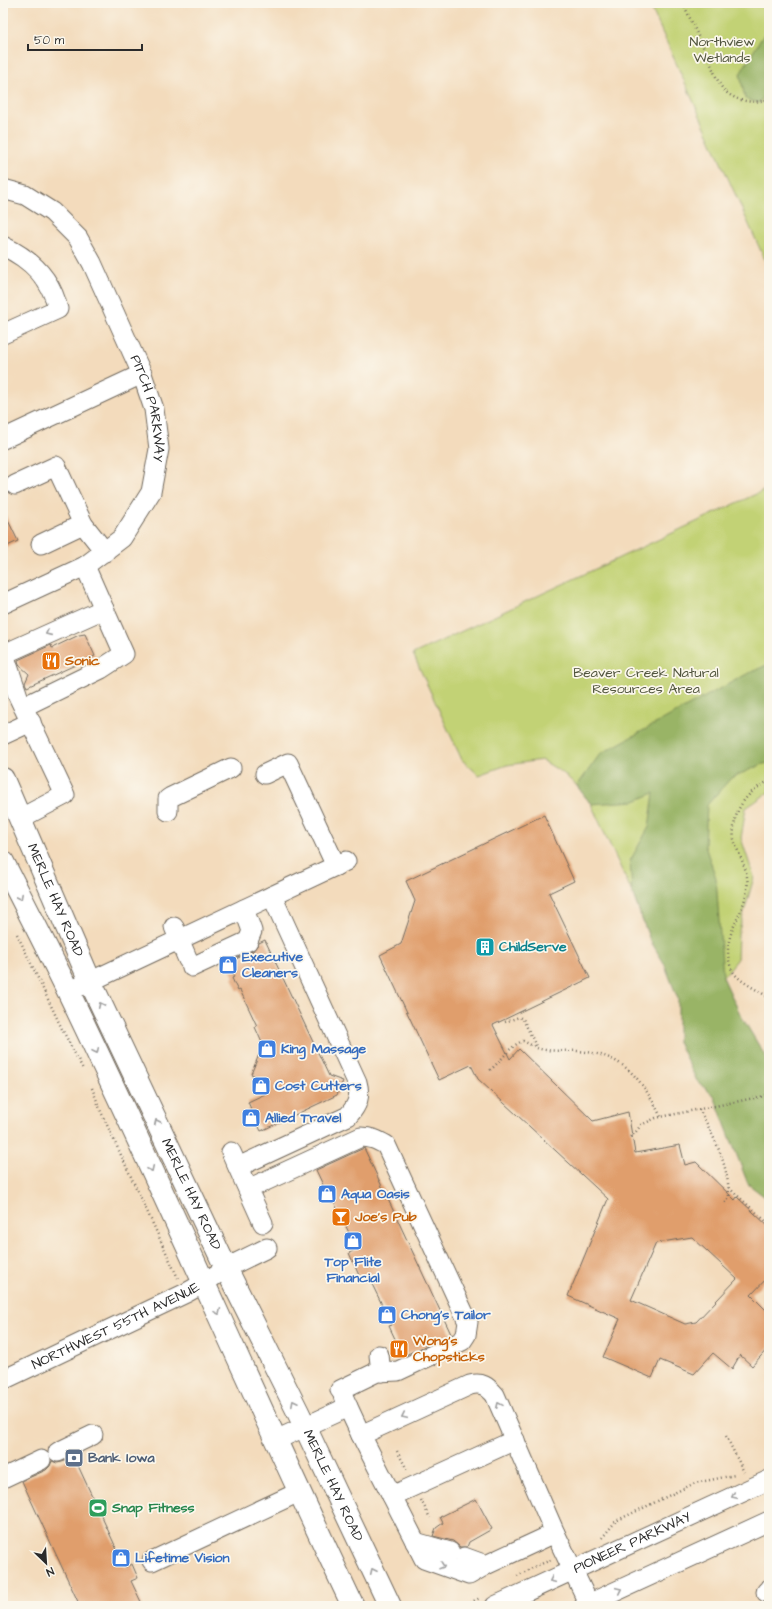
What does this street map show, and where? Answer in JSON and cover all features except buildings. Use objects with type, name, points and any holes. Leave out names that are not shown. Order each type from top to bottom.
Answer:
[{"type":"main road","name":"MERLE HAY ROAD","points":[[3,779],[90,981],[226,1268],[305,1426],[390,1606]]},
{"type":"main road","name":"MERLE HAY ROAD","points":[[3,862],[68,992],[195,1288],[276,1440],[299,1492],[354,1606]]},
{"type":"street","name":"PITCH PARKWAY","points":[[3,189],[25,195],[52,212],[78,238],[92,263],[142,374],[154,409],[159,449],[151,492],[122,538],[85,566],[3,604]]},
{"type":"street","points":[[3,246],[19,253],[32,263],[42,274],[56,297],[58,308],[3,334]]},
{"type":"street","points":[[3,439],[142,374]]},
{"type":"street","points":[[14,485],[56,466],[83,524],[105,552]]},
{"type":"street","points":[[41,544],[83,524]]},
{"type":"street","points":[[3,735],[27,715],[101,670],[124,654],[85,566]]},
{"type":"street","points":[[21,818],[65,795],[18,696],[4,654],[104,609]]},
{"type":"street","points":[[68,992],[217,914],[244,909],[272,896],[291,880],[341,863],[299,771],[288,763],[265,774]]},
{"type":"street","points":[[168,810],[168,800],[171,797],[231,768]]},
{"type":"street","points":[[263,1223],[234,1160],[348,1116],[355,1109],[359,1096],[358,1082],[272,896]]},
{"type":"street","points":[[177,934],[190,964],[248,941],[252,931],[244,909]]},
{"type":"street","points":[[248,1189],[295,1176],[361,1137],[370,1137],[386,1145],[468,1322],[466,1335],[462,1340],[398,1371],[380,1364],[378,1372],[342,1392],[305,1426],[276,1440]]},
{"type":"street","name":"NORTHWEST 55TH AVENUE","points":[[3,1380],[195,1288],[226,1268],[267,1248]]},
{"type":"street","points":[[361,1435],[470,1385],[478,1383],[486,1386],[495,1395],[587,1605],[769,1521]]},
{"type":"street","points":[[342,1392],[361,1435],[414,1542],[424,1559],[469,1575],[486,1565],[555,1533]]},
{"type":"street","points":[[58,1452],[93,1435]]},
{"type":"street","points":[[392,1496],[515,1440]]},
{"type":"street","points":[[3,1478],[41,1460]]},
{"type":"street","name":"PIONEER PARKWAY","points":[[488,1602],[570,1564],[769,1480]]},
{"type":"street","points":[[152,1561],[225,1519],[299,1492]]},
{"type":"street","points":[[414,1542],[486,1565]]},
{"type":"path","points":[[683,3],[715,74],[725,91],[740,100],[749,102],[759,103],[769,99]]},
{"type":"path","points":[[769,781],[759,786],[741,803],[735,819],[733,838],[748,875],[748,889],[730,932],[728,943],[728,955],[732,970],[741,980],[769,998]]},
{"type":"path","points":[[16,932],[63,1031],[84,1070]]},
{"type":"path","points":[[505,1022],[519,1017],[523,1019],[537,1048]]},
{"type":"path","points":[[490,1070],[517,1044],[524,1041],[537,1048],[592,1052],[616,1061],[625,1066],[636,1076],[644,1086],[661,1117]]},
{"type":"path","points":[[90,1083],[101,1112],[195,1288]]},
{"type":"path","points":[[630,1137],[641,1125],[661,1117],[769,1095]]},
{"type":"path","points":[[699,1109],[718,1147],[728,1178],[729,1198],[723,1204]]},
{"type":"path","points":[[729,1187],[769,1224]]},
{"type":"path","points":[[726,1436],[744,1472]]},
{"type":"path","points":[[601,1539],[616,1520],[695,1482],[733,1476],[748,1470]]},
{"type":"path","points":[[512,1579],[536,1566],[552,1560],[570,1564]]},
{"type":"path","points":[[463,1606],[488,1602]]},
{"type":"green space","name":"Northview Wetlands","points":[[649,3],[769,3],[769,269]]},
{"type":"green space","points":[[764,34],[769,34],[769,95],[764,96],[759,103],[745,99],[740,74]]},
{"type":"green space","name":"Beaver Creek Natural Resources Area","points":[[769,488],[769,792],[746,808],[741,838],[754,877],[738,934],[737,960],[723,977],[650,940],[632,892],[591,804],[577,786],[563,773],[542,760],[507,765],[479,775],[462,760],[413,654]]},
{"type":"green space","points":[[769,664],[769,763],[763,764],[731,778],[707,805],[705,846],[716,878],[723,977],[740,1014],[767,1059],[769,1079],[769,1200],[748,1184],[714,1096],[697,1081],[678,1042],[678,999],[664,963],[650,940],[632,892],[630,861],[649,827],[654,793],[635,801],[591,804],[577,786],[600,754],[745,675]]},
{"type":"place","name":"Sonic","points":[[51,661]]},
{"type":"place","name":"ChildServe","points":[[485,947]]},
{"type":"place","name":"Executive Cleaners","points":[[228,965]]},
{"type":"place","name":"King Massage","points":[[267,1049]]},
{"type":"place","name":"Cost Cutters","points":[[261,1086]]},
{"type":"place","name":"Allied Travel","points":[[251,1118]]},
{"type":"place","name":"Aqua Oasis","points":[[327,1194]]},
{"type":"place","name":"Joe's Pub","points":[[341,1217]]},
{"type":"place","name":"Top Flite Financial","points":[[353,1241]]},
{"type":"place","name":"Chong's Tailor","points":[[387,1315]]},
{"type":"place","name":"Wong's Chopsticks","points":[[399,1349]]},
{"type":"place","name":"Bank Iowa","points":[[74,1458]]},
{"type":"place","name":"Snap Fitness","points":[[98,1508]]},
{"type":"place","name":"Lifetime Vision","points":[[121,1558]]}]
